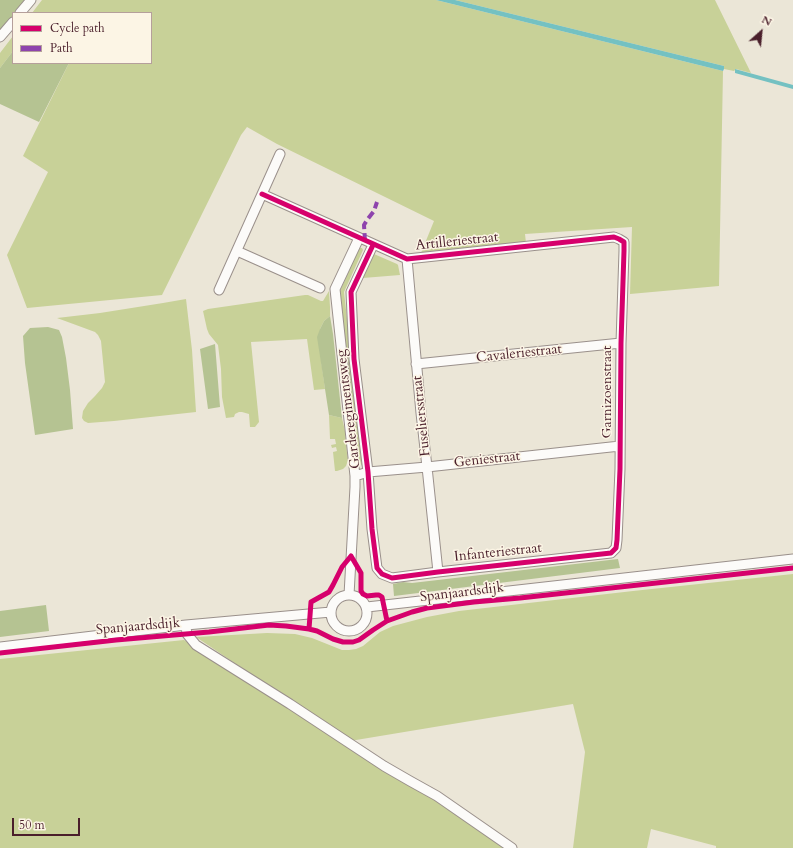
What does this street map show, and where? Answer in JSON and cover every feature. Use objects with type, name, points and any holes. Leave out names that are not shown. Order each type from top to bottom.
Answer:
[{"type":"street","points":[[21,12],[31,0]]},
{"type":"street","points":[[0,37],[12,23]]},
{"type":"street","points":[[219,290],[280,154]]},
{"type":"street","name":"Artilleriestraat","points":[[262,194],[406,259],[591,239],[614,237],[619,239]]},
{"type":"street","name":"Garderegimentsweg","points":[[349,595],[355,476],[335,289],[359,238]]},
{"type":"street","name":"Garnizoenstraat","points":[[616,548],[620,446],[624,251],[624,242],[619,239]]},
{"type":"street","name":"Garderegimentsweg","points":[[373,245],[351,292],[354,359],[368,472],[372,529],[377,568],[382,574]]},
{"type":"street","points":[[237,250],[320,288]]},
{"type":"street","name":"Fuseliersstraat","points":[[406,259],[438,572]]},
{"type":"street","name":"Cavaleriestraat","points":[[416,364],[621,343]]},
{"type":"street","name":"Geniestraat","points":[[355,476],[368,472],[620,446]]},
{"type":"street","name":"Infanteriestraat","points":[[382,574],[392,578],[611,553],[616,548]]},
{"type":"street","name":"Spanjaardsdijk","points":[[367,608],[793,559]]},
{"type":"street","points":[[349,595],[360,598],[367,608],[368,615],[366,621],[362,627],[355,631],[348,632],[342,630],[336,626],[332,620],[332,607],[339,598],[343,596],[349,595]]},
{"type":"street","name":"Spanjaardsdijk","points":[[0,647],[186,625],[331,612]]},
{"type":"street","name":"Spanjaardsdijk","points":[[186,625],[187,634],[196,645],[290,704],[384,766],[437,796],[512,848]]},
{"type":"green space","points":[[0,0],[27,0],[17,12],[12,12],[12,18],[0,33]]},
{"type":"green space","points":[[42,0],[436,0],[723,71],[719,286],[630,294],[632,227],[525,234],[526,243],[421,253],[434,221],[277,144],[247,127],[241,135],[162,295],[27,308],[7,255],[48,172],[23,156],[69,64],[152,64],[152,12],[33,12]]},
{"type":"green space","points":[[455,0],[715,0],[751,73],[736,69],[734,71],[724,69],[724,66]]},
{"type":"green space","points":[[12,37],[12,52],[0,68],[0,53]]},
{"type":"green space","points":[[12,52],[12,64],[68,64],[39,122],[0,104],[0,68]]},
{"type":"green space","points":[[359,248],[362,248],[363,250],[344,292],[359,425],[362,466],[357,455],[340,293]]},
{"type":"green space","points":[[374,254],[397,264],[400,275],[363,278]]},
{"type":"green space","points":[[329,291],[330,316],[324,321],[320,329],[321,360],[325,389],[314,390],[307,339],[251,342],[259,422],[255,427],[250,427],[249,414],[242,412],[235,414],[234,417],[226,418],[222,397],[218,345],[209,334],[203,311],[208,309],[305,295],[323,301]]},
{"type":"green space","points":[[186,299],[192,350],[196,412],[114,421],[88,423],[84,421],[82,418],[83,411],[88,403],[102,388],[105,382],[101,341],[95,332],[57,318],[100,313]]},
{"type":"green space","points":[[330,316],[342,418],[329,415],[317,337],[324,321]]},
{"type":"green space","points":[[48,327],[59,330],[62,337],[70,390],[73,429],[35,435],[25,363],[23,336],[30,328]]},
{"type":"green space","points":[[215,344],[220,407],[208,409],[200,349]]},
{"type":"green space","points":[[329,415],[342,418],[345,431],[348,460],[343,469],[337,471],[335,471],[333,452],[337,451],[336,447],[332,448],[331,445],[336,444],[335,439],[330,439]]},
{"type":"green space","points":[[618,559],[620,568],[394,596],[393,584],[403,582],[412,583]]},
{"type":"green space","points":[[793,574],[793,848],[716,848],[716,846],[651,829],[647,848],[573,848],[585,752],[573,704],[350,741],[196,637],[267,633],[295,634],[312,638],[342,650],[349,650],[363,646],[380,632],[393,626],[427,617],[459,611]]},
{"type":"green space","points":[[46,605],[49,631],[0,637],[0,611]]},
{"type":"green space","points":[[184,640],[427,794],[507,848],[0,848],[0,659]]},
{"type":"water","points":[[436,0],[455,0],[724,66],[724,69],[723,71]]},
{"type":"water","points":[[735,69],[793,85],[793,89],[735,73]]},
{"type":"marked path","points":[[365,241],[364,225],[374,211],[377,202]]},
{"type":"cycle path","points":[[262,194],[407,259],[614,237],[624,242],[621,343],[620,469],[617,540],[616,548],[611,553],[392,578],[382,574],[377,568],[372,529],[368,472],[354,359],[351,292],[373,245]]},
{"type":"cycle path","points":[[309,629],[311,602],[329,592],[342,567],[351,556],[361,573],[361,591],[367,596],[379,595],[382,597],[387,621]]},
{"type":"cycle path","points":[[0,653],[269,625],[309,629],[343,642],[353,642],[359,640],[387,621],[427,608],[793,568]]}]
